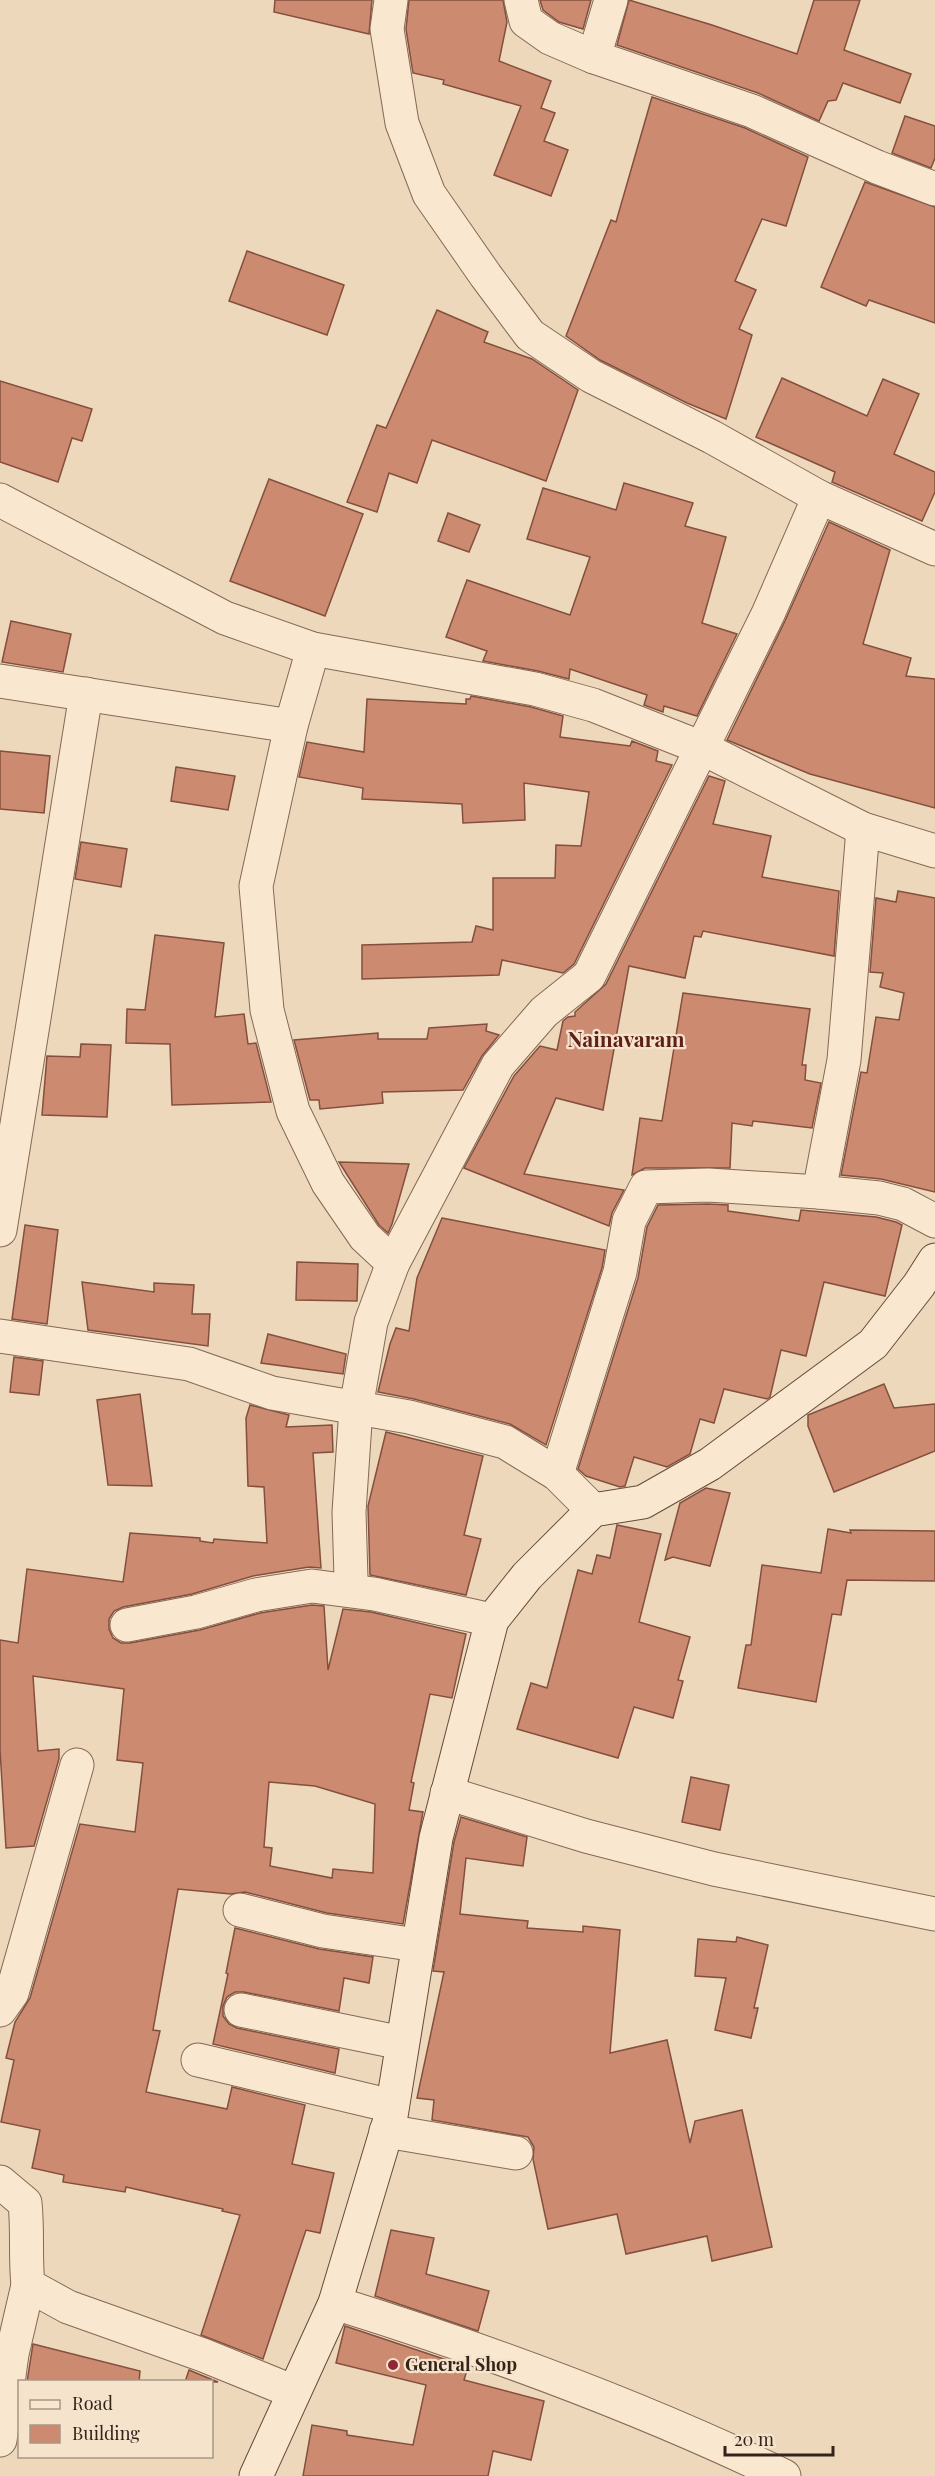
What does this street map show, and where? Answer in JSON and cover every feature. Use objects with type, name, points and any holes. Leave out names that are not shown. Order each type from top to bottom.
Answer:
[{"type":"street","points":[[391,0],[387,29],[402,123],[429,194],[530,335],[591,376],[712,437],[819,497],[935,549]]},
{"type":"street","points":[[521,0],[526,21],[549,38],[594,57],[752,111],[877,167],[935,189]]},
{"type":"street","points":[[594,57],[611,0]]},
{"type":"street","points":[[347,1589],[351,1578],[349,1512],[356,1408],[371,1322],[393,1263],[498,1065],[544,1012],[589,976],[768,614],[819,497]]},
{"type":"street","points":[[0,500],[225,618],[313,649],[535,689],[592,705],[702,748],[863,829],[935,851]]},
{"type":"street","points":[[313,649],[291,726],[256,886],[267,1010],[293,1111],[328,1183],[365,1237],[393,1263]]},
{"type":"street","points":[[0,681],[291,726]]},
{"type":"street","points":[[0,1230],[86,694]]},
{"type":"street","points":[[819,1192],[844,1060],[863,829]]},
{"type":"street","points":[[557,1474],[620,1272],[629,1221],[646,1187],[708,1185],[879,1198],[903,1204],[935,1221]]},
{"type":"street","points":[[256,2476],[335,2303],[389,2118],[436,1838],[492,1620],[527,1576],[593,1510],[643,1502],[710,1464],[873,1344],[919,1285],[935,1260]]},
{"type":"street","points":[[0,1336],[189,1364],[272,1393],[409,1417],[505,1442],[557,1474],[593,1510]]},
{"type":"street","points":[[127,1625],[196,1612],[256,1595],[312,1586],[347,1589],[492,1620]]},
{"type":"street","points":[[0,2010],[12,1993],[77,1766]]},
{"type":"street","points":[[447,1793],[586,1836],[714,1869],[935,1914]]},
{"type":"street","points":[[240,1910],[322,1931],[417,1945]]},
{"type":"street","points":[[241,2010],[402,2043]]},
{"type":"street","points":[[198,2060],[389,2118],[516,2153]]},
{"type":"street","points":[[0,2182],[25,2204],[28,2228],[25,2261],[28,2285],[12,2354],[0,2440]]},
{"type":"street","points":[[28,2285],[68,2307],[203,2355],[294,2392]]},
{"type":"street","points":[[335,2303],[454,2340],[570,2383],[714,2442],[784,2476]]},
{"type":"building","points":[[275,0],[372,0],[369,34],[274,12]]},
{"type":"building","points":[[409,0],[503,0],[507,22],[499,61],[551,81],[541,108],[555,113],[544,141],[568,150],[551,196],[494,175],[521,106],[443,84],[444,80],[413,73],[406,29]]},
{"type":"building","points":[[540,0],[591,0],[583,29],[559,22],[543,10]]},
{"type":"building","points":[[629,0],[797,54],[814,0],[860,0],[844,50],[911,74],[900,103],[843,83],[836,100],[828,101],[819,121],[758,93],[617,45]]},
{"type":"building","points":[[652,97],[745,128],[808,157],[786,226],[762,219],[735,281],[756,290],[739,329],[752,335],[726,419],[687,403],[600,360],[566,336],[611,220],[616,222]]},
{"type":"building","points":[[905,116],[935,126],[935,158],[931,168],[892,153]]},
{"type":"building","points":[[865,182],[935,207],[935,323],[869,300],[866,306],[821,287]]},
{"type":"building","points":[[247,251],[344,285],[327,335],[229,301]]},
{"type":"building","points":[[437,310],[488,332],[484,342],[532,359],[578,390],[546,481],[432,440],[417,483],[389,473],[377,512],[347,502],[377,425],[386,428]]},
{"type":"building","points":[[782,378],[867,416],[883,379],[919,394],[894,454],[935,472],[935,492],[922,521],[832,482],[835,472],[756,437]]},
{"type":"building","points":[[0,381],[92,409],[82,441],[72,438],[58,482],[0,462]]},
{"type":"building","points":[[269,479],[363,514],[325,616],[230,581]]},
{"type":"building","points":[[624,483],[693,503],[685,526],[726,537],[702,623],[737,634],[697,716],[664,706],[663,712],[644,705],[647,695],[570,669],[569,679],[483,661],[487,651],[446,637],[467,580],[570,615],[590,557],[527,539],[543,488],[616,510]]},
{"type":"building","points":[[448,513],[480,525],[469,552],[438,541]]},
{"type":"building","points":[[829,522],[890,550],[863,644],[911,658],[906,676],[935,679],[935,808],[810,774],[727,740],[785,621]]},
{"type":"building","points":[[11,621],[71,634],[63,672],[2,662]]},
{"type":"building","points":[[471,696],[531,707],[563,716],[560,737],[630,746],[632,741],[658,751],[656,761],[672,765],[574,964],[563,973],[502,960],[499,975],[362,979],[362,945],[472,942],[476,926],[493,930],[493,878],[555,878],[556,845],[581,846],[589,792],[524,783],[525,820],[463,823],[462,804],[362,799],[363,788],[299,777],[307,742],[364,752],[367,699],[466,704],[466,699],[470,699]]},
{"type":"building","points":[[0,751],[50,756],[44,813],[0,809]]},
{"type":"building","points":[[176,767],[235,776],[228,810],[171,801]]},
{"type":"building","points":[[709,776],[725,781],[713,824],[771,836],[762,877],[839,891],[834,956],[703,931],[701,937],[694,936],[685,978],[629,966],[603,1110],[556,1098],[524,1174],[624,1190],[612,1213],[609,1226],[464,1168],[514,1076],[540,1046],[557,1050],[563,1021],[575,1016],[575,1012],[606,984]]},
{"type":"building","points":[[81,842],[127,849],[121,887],[75,879]]},
{"type":"building","points":[[898,891],[935,898],[935,1192],[881,1179],[841,1175],[861,1072],[867,1073],[876,1017],[899,1020],[904,993],[880,987],[883,973],[870,972],[876,898],[896,902]]},
{"type":"building","points":[[155,935],[224,943],[215,1017],[244,1014],[248,1044],[256,1043],[271,1102],[172,1105],[170,1044],[126,1043],[127,1009],[145,1010]]},
{"type":"building","points":[[683,993],[810,1009],[802,1065],[806,1065],[805,1080],[821,1083],[812,1128],[753,1121],[752,1126],[732,1123],[730,1168],[645,1168],[632,1175],[640,1118],[662,1121]]},
{"type":"building","points":[[487,1024],[486,1031],[499,1035],[482,1056],[463,1090],[382,1092],[383,1103],[320,1109],[319,1100],[310,1100],[294,1040],[378,1033],[378,1039],[427,1039],[429,1028]]},
{"type":"building","points":[[81,1044],[111,1045],[107,1117],[42,1115],[47,1056],[80,1057]]},
{"type":"building","points":[[339,1162],[409,1164],[388,1233],[379,1225]]},
{"type":"building","points":[[658,1205],[728,1205],[728,1211],[799,1221],[801,1210],[876,1217],[902,1225],[885,1296],[824,1282],[806,1356],[781,1350],[770,1397],[767,1399],[724,1389],[714,1423],[700,1419],[690,1454],[667,1467],[634,1457],[625,1486],[620,1487],[586,1476],[578,1469],[638,1278],[647,1227]]},
{"type":"building","points":[[442,1218],[605,1250],[602,1268],[546,1445],[510,1424],[378,1392],[396,1328],[409,1331],[417,1278]]},
{"type":"building","points":[[25,1225],[58,1230],[47,1324],[12,1319]]},
{"type":"building","points":[[297,1262],[358,1264],[357,1301],[296,1300]]},
{"type":"building","points":[[82,1282],[154,1292],[154,1283],[194,1285],[192,1314],[210,1314],[208,1346],[88,1330]]},
{"type":"building","points":[[268,1334],[346,1354],[343,1374],[261,1363]]},
{"type":"building","points":[[14,1357],[43,1361],[39,1395],[10,1392]]},
{"type":"building","points":[[884,1384],[894,1408],[935,1404],[935,1451],[834,1492],[808,1426],[808,1415]]},
{"type":"building","points":[[140,1394],[152,1486],[108,1485],[97,1400]]},
{"type":"building","points":[[250,1405],[289,1415],[286,1427],[332,1425],[333,1452],[313,1453],[321,1568],[309,1567],[253,1576],[192,1594],[123,1607],[114,1611],[109,1619],[109,1629],[113,1638],[121,1643],[130,1643],[200,1630],[260,1613],[312,1605],[324,1606],[328,1670],[343,1609],[371,1612],[466,1634],[452,1698],[430,1694],[411,1782],[414,1783],[409,1810],[423,1812],[403,1924],[327,1913],[245,1892],[231,1894],[178,1889],[153,2030],[160,2031],[146,2092],[227,2109],[232,2087],[305,2105],[292,2164],[334,2173],[320,2233],[306,2230],[263,2359],[201,2335],[240,2215],[126,2187],[125,2192],[63,2182],[64,2175],[32,2168],[40,2130],[1,2122],[14,2060],[6,2058],[15,2022],[30,1998],[80,1824],[135,1832],[143,1763],[117,1760],[124,1689],[33,1676],[38,1751],[59,1749],[59,1759],[34,1846],[6,1848],[0,1750],[0,1640],[18,1643],[27,1569],[123,1582],[130,1533],[200,1538],[200,1541],[213,1543],[214,1539],[267,1543],[264,1487],[248,1486],[246,1418]],"holes":[[[269,1782],[315,1786],[375,1804],[373,1873],[333,1869],[332,1878],[270,1866],[272,1848],[264,1847]]]},
{"type":"building","points":[[386,1432],[483,1456],[464,1535],[481,1539],[466,1595],[370,1575],[368,1506]]},
{"type":"building","points":[[706,1488],[730,1493],[710,1566],[673,1557],[665,1560],[680,1503]]},
{"type":"building","points":[[617,1525],[661,1534],[639,1622],[690,1637],[678,1680],[683,1681],[673,1718],[634,1707],[618,1758],[517,1729],[531,1683],[547,1688],[578,1570],[592,1574],[597,1555],[610,1558]]},
{"type":"building","points":[[828,1529],[851,1533],[850,1530],[935,1531],[935,1581],[847,1580],[841,1615],[832,1614],[816,1702],[738,1688],[746,1645],[751,1645],[762,1565],[821,1573]]},
{"type":"building","points":[[691,1777],[729,1785],[720,1830],[682,1822]]},
{"type":"building","points":[[461,1817],[527,1837],[523,1866],[466,1858],[460,1914],[528,1921],[527,1928],[583,1932],[583,1926],[620,1930],[610,2053],[667,2040],[690,2143],[695,2121],[742,2110],[772,2247],[712,2261],[707,2236],[626,2254],[617,2214],[548,2229],[533,2159],[534,2147],[528,2137],[432,2120],[434,2100],[417,2098],[444,1972],[433,1971],[454,1842]]},
{"type":"building","points":[[235,1928],[319,1949],[373,1957],[369,1983],[344,1978],[339,2011],[244,1992],[235,1992],[227,1997],[223,2006],[223,2016],[229,2024],[237,2028],[339,2049],[335,2073],[213,2044]]},
{"type":"building","points":[[737,1937],[768,1945],[754,2008],[758,2008],[751,2038],[715,2030],[726,1978],[695,1976],[698,1939],[736,1942]]},
{"type":"building","points":[[391,2230],[434,2238],[426,2274],[489,2291],[478,2331],[375,2296]]},
{"type":"building","points":[[345,2326],[468,2367],[464,2380],[544,2401],[531,2460],[493,2451],[488,2476],[303,2476],[312,2425],[347,2431],[347,2435],[413,2445],[426,2385],[336,2363]]},
{"type":"building","points":[[33,2344],[140,2371],[139,2380],[27,2380]]},
{"type":"building","points":[[189,2370],[218,2382],[213,2382],[213,2380],[186,2380]]},
{"type":"place","name":"General Shop","points":[[393,2365]]},
{"type":"district","name":"Nainavaram","points":[[626,1040]]}]
